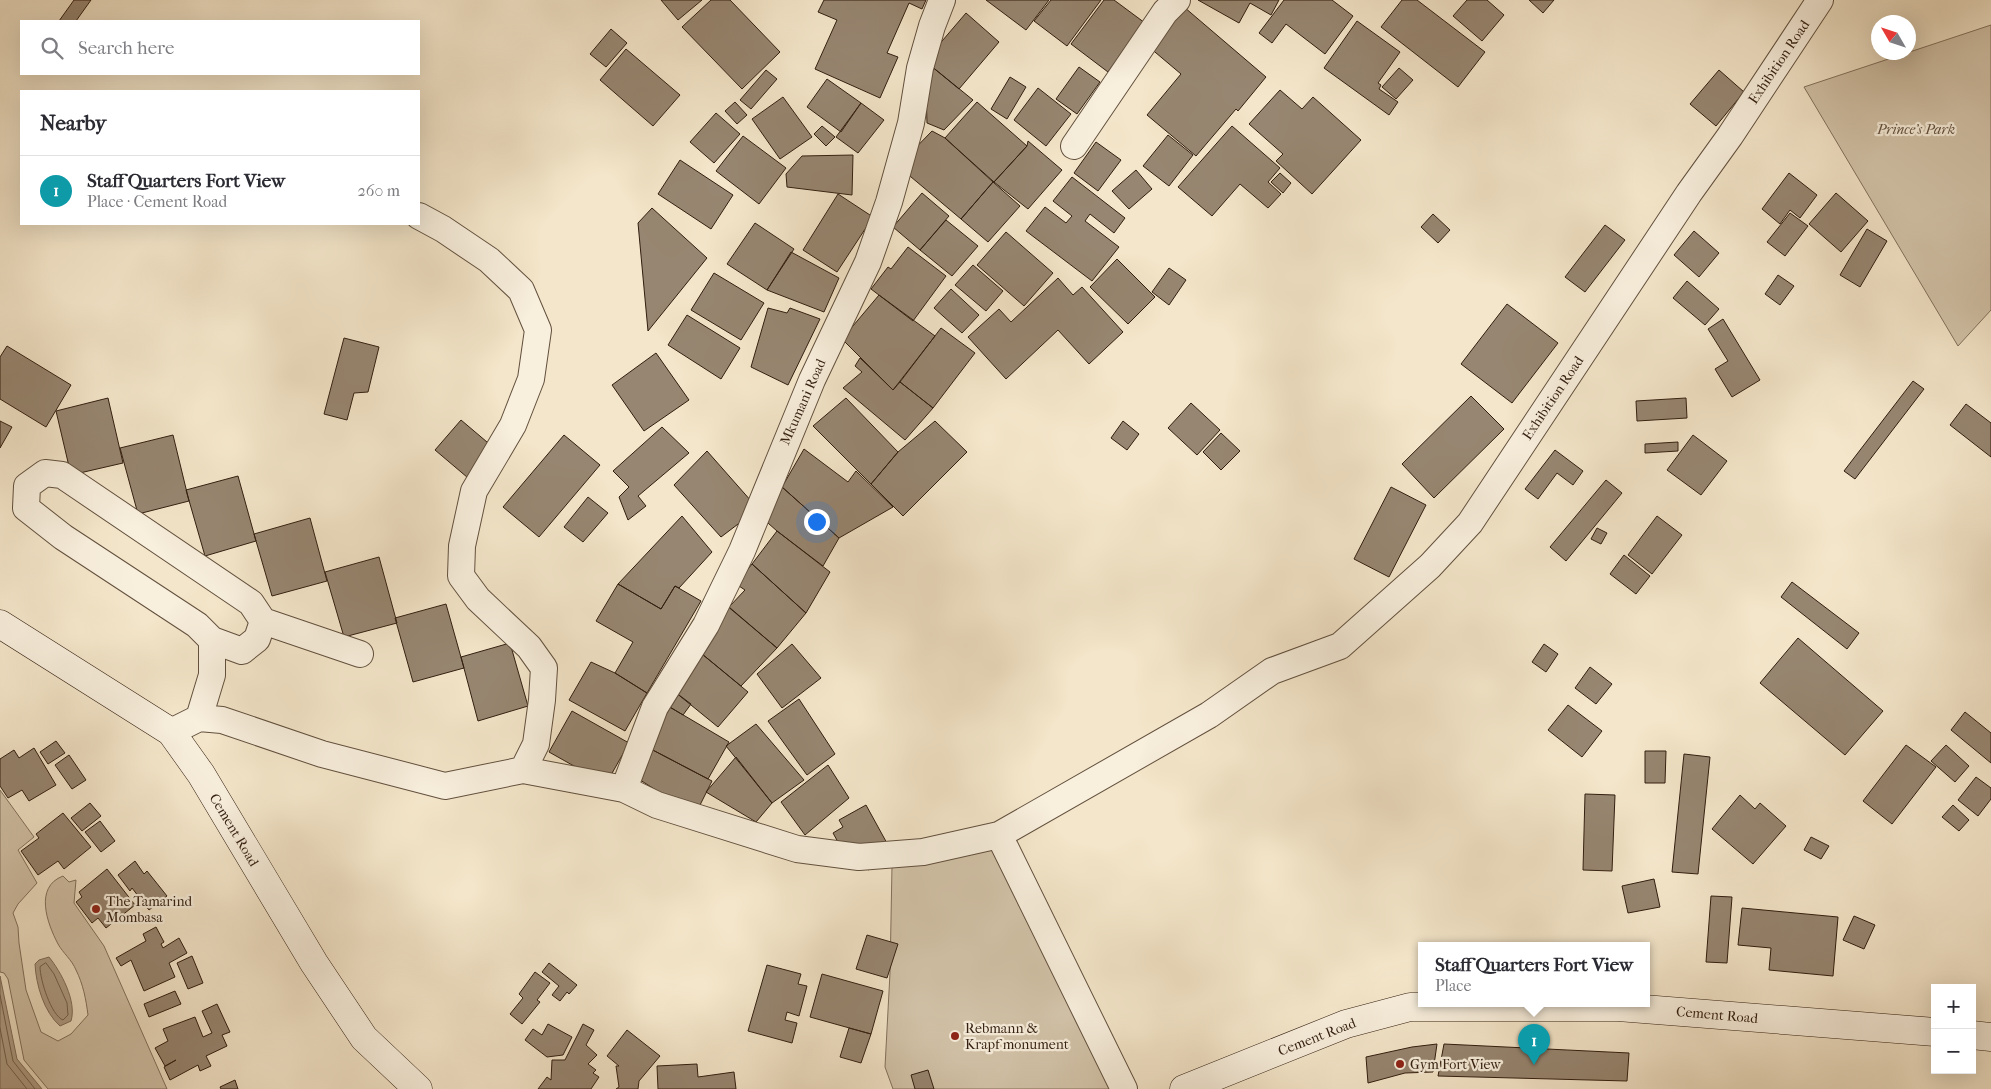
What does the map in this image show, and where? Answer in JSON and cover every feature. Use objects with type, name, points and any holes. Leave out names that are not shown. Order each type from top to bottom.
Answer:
[{"type":"main road","name":"Cement Road","points":[[0,624],[171,732],[201,774],[314,963],[364,1038],[418,1089]]},
{"type":"main road","name":"Cement Road","points":[[1184,1089],[1346,1024],[1410,1007],[1618,1007],[1931,1032]]},
{"type":"main road","points":[[1976,1035],[1991,1037]]},
{"type":"street","name":"Mkumani Road","points":[[624,789],[655,708],[706,625],[742,551],[812,380],[868,262],[889,202],[911,123],[920,68],[932,26],[942,0]]},
{"type":"street","name":"Exhibition Road","points":[[524,770],[624,789],[657,805],[797,850],[859,857],[923,852],[999,835],[1209,715],[1272,672],[1340,646],[1430,566],[1470,523],[1688,193],[1730,136],[1820,0]]},
{"type":"street","points":[[1074,146],[1163,4]]},
{"type":"street","points":[[171,732],[199,718],[222,720],[322,754],[445,786],[524,770],[536,744],[544,668],[529,647],[478,599],[461,576],[462,546],[474,491],[513,425],[531,379],[538,330],[521,290],[489,260],[443,229],[420,217]]},
{"type":"street","points":[[263,620],[257,639],[242,651],[212,640],[197,625],[63,537],[26,508],[27,486],[45,473],[62,475],[251,603],[263,620],[360,654]]},
{"type":"street","points":[[199,718],[212,675],[212,640]]},
{"type":"street","points":[[999,835],[1124,1089]]},
{"type":"green space","name":"Prince's Park","points":[[1991,25],[1991,310],[1958,346],[1804,87],[1885,60],[1916,60],[1916,50]]},
{"type":"green space","points":[[0,790],[34,837],[18,850],[37,883],[18,904],[13,913],[18,927],[26,990],[41,1032],[58,1041],[71,1034],[88,1015],[84,992],[78,975],[58,944],[47,916],[46,897],[48,888],[54,881],[63,876],[69,882],[76,880],[74,903],[104,946],[167,1089],[48,1089],[24,1060],[8,979],[4,973],[0,972]]},
{"type":"green space","points":[[999,835],[1118,1089],[893,1089],[885,1067],[890,973],[892,866]]},
{"type":"water","points":[[49,957],[67,987],[72,1005],[71,1021],[60,1026],[45,1006],[36,972],[35,964],[39,960]]},
{"type":"water","points":[[0,976],[17,1059],[42,1089],[0,1089]]},
{"type":"building","points":[[74,0],[91,0],[77,20],[60,20]]},
{"type":"building","points":[[661,0],[702,0],[678,20]]},
{"type":"building","points":[[711,0],[730,0],[780,52],[742,89],[682,27]]},
{"type":"building","points":[[824,0],[926,0],[922,9],[909,3],[887,53],[898,57],[880,98],[815,69],[837,20],[818,12]]},
{"type":"building","points":[[986,0],[1049,0],[1026,30]]},
{"type":"building","points":[[1051,0],[1101,0],[1067,46],[1034,21]]},
{"type":"building","points":[[1104,0],[1114,0],[1145,23],[1108,72],[1071,44]]},
{"type":"building","points":[[1198,0],[1279,0],[1271,15],[1250,3],[1239,23]]},
{"type":"building","points":[[1284,0],[1332,0],[1353,16],[1325,54],[1286,24],[1272,43],[1259,33]]},
{"type":"building","points":[[1402,0],[1417,0],[1485,52],[1458,87],[1381,27]]},
{"type":"building","points":[[1467,0],[1487,0],[1504,15],[1482,41],[1453,16]]},
{"type":"building","points":[[1529,0],[1554,0],[1543,13]]},
{"type":"building","points":[[1184,7],[1266,77],[1238,111],[1236,109],[1196,156],[1147,115],[1181,74],[1149,47]]},
{"type":"building","points":[[966,13],[999,42],[959,89],[925,61]]},
{"type":"building","points":[[1357,21],[1400,52],[1378,83],[1381,85],[1379,89],[1398,102],[1389,115],[1324,68]]},
{"type":"building","points":[[611,29],[627,43],[606,67],[590,54]]},
{"type":"building","points":[[626,49],[680,95],[653,126],[600,80]]},
{"type":"building","points":[[925,61],[973,100],[944,130],[927,123]]},
{"type":"building","points":[[1079,67],[1100,82],[1077,114],[1056,99]]},
{"type":"building","points":[[1399,68],[1413,80],[1396,99],[1382,87]]},
{"type":"building","points":[[766,70],[777,79],[751,109],[740,100]]},
{"type":"building","points":[[1719,70],[1744,92],[1716,126],[1690,104]]},
{"type":"building","points":[[1010,77],[1026,87],[1007,119],[991,109]]},
{"type":"building","points":[[827,79],[861,103],[841,132],[807,107]]},
{"type":"building","points":[[1038,88],[1071,114],[1046,146],[1014,120]]},
{"type":"building","points":[[1280,90],[1302,109],[1313,97],[1361,140],[1312,194],[1276,161],[1283,154],[1249,124]]},
{"type":"building","points":[[783,97],[812,137],[780,159],[752,119]]},
{"type":"building","points":[[735,102],[747,115],[737,124],[725,111]]},
{"type":"building","points":[[977,102],[1027,146],[994,182],[945,138]]},
{"type":"building","points":[[861,103],[884,120],[858,153],[836,137]]},
{"type":"building","points":[[716,113],[740,134],[714,163],[690,142]]},
{"type":"building","points":[[822,126],[835,137],[826,146],[814,134]]},
{"type":"building","points":[[1232,126],[1280,168],[1268,182],[1281,194],[1268,208],[1240,184],[1212,216],[1178,187]]},
{"type":"building","points":[[932,131],[945,138],[993,182],[961,219],[898,166]]},
{"type":"building","points":[[1168,135],[1193,155],[1169,186],[1143,166]]},
{"type":"building","points":[[743,136],[786,168],[759,204],[716,171]]},
{"type":"building","points":[[1028,141],[1062,170],[1028,209],[994,182],[1027,146]]},
{"type":"building","points":[[1096,142],[1121,160],[1098,191],[1074,173]]},
{"type":"building","points":[[853,155],[852,195],[787,187],[786,174],[802,156]]},
{"type":"building","points":[[680,160],[733,195],[711,229],[658,194]]},
{"type":"building","points":[[1136,170],[1152,189],[1129,209],[1112,191]]},
{"type":"building","points":[[1280,173],[1291,183],[1283,193],[1271,182]]},
{"type":"building","points":[[1789,173],[1817,195],[1800,218],[1790,210],[1780,224],[1762,209]]},
{"type":"building","points":[[1072,177],[1125,218],[1114,233],[1090,214],[1085,221],[1119,247],[1092,281],[1026,231],[1045,207],[1066,223],[1072,216],[1053,201]]},
{"type":"building","points":[[993,182],[1020,206],[988,242],[961,219]]},
{"type":"building","points":[[922,193],[949,216],[920,250],[893,227]]},
{"type":"building","points":[[1836,193],[1868,221],[1841,252],[1809,224]]},
{"type":"building","points":[[838,194],[873,217],[837,272],[803,250]]},
{"type":"building","points":[[652,208],[707,258],[648,331],[638,223]]},
{"type":"building","points":[[1790,213],[1808,226],[1785,256],[1767,242]]},
{"type":"building","points":[[1433,214],[1450,230],[1438,243],[1421,227]]},
{"type":"building","points":[[946,220],[978,246],[952,276],[920,250]]},
{"type":"building","points":[[755,223],[794,249],[767,290],[727,264]]},
{"type":"building","points":[[1605,225],[1625,240],[1585,292],[1565,277]]},
{"type":"building","points":[[1867,229],[1887,241],[1860,287],[1840,275]]},
{"type":"building","points":[[1694,231],[1719,253],[1699,277],[1674,255]]},
{"type":"building","points":[[1006,232],[1053,273],[1024,306],[977,265]]},
{"type":"building","points":[[908,247],[946,276],[913,321],[871,289],[888,267],[891,269]]},
{"type":"building","points":[[791,252],[839,278],[824,312],[767,290]]},
{"type":"building","points":[[1117,259],[1155,297],[1128,324],[1090,287]]},
{"type":"building","points":[[973,265],[1003,291],[986,311],[955,285]]},
{"type":"building","points":[[1169,268],[1186,280],[1169,305],[1152,292]]},
{"type":"building","points":[[714,273],[764,303],[741,340],[691,310]]},
{"type":"building","points":[[1778,275],[1794,286],[1780,305],[1765,294]]},
{"type":"building","points":[[1058,278],[1073,295],[1082,287],[1123,332],[1089,364],[1058,330],[1006,379],[968,337],[999,309],[1011,322]]},
{"type":"building","points":[[1687,281],[1719,309],[1705,325],[1673,298]]},
{"type":"building","points":[[951,289],[979,315],[962,333],[934,308]]},
{"type":"building","points":[[879,295],[935,336],[893,390],[842,339]]},
{"type":"building","points":[[1507,304],[1558,343],[1512,403],[1461,364]]},
{"type":"building","points":[[768,308],[787,313],[790,308],[820,319],[788,385],[751,367]]},
{"type":"building","points":[[687,315],[740,348],[721,379],[668,345]]},
{"type":"building","points":[[1723,319],[1760,380],[1732,397],[1715,369],[1728,361],[1708,329]]},
{"type":"building","points":[[941,328],[975,353],[933,408],[900,382]]},
{"type":"building","points":[[344,338],[379,347],[368,392],[354,393],[347,420],[324,414]]},
{"type":"building","points":[[7,346],[71,385],[46,427],[0,399],[0,357]]},
{"type":"building","points":[[656,353],[689,400],[644,431],[612,385]]},
{"type":"building","points":[[860,358],[893,390],[900,382],[933,408],[905,440],[843,388],[862,372],[855,366]]},
{"type":"building","points":[[1913,381],[1924,389],[1855,479],[1844,471]]},
{"type":"building","points":[[1471,396],[1504,429],[1434,498],[1402,464]]},
{"type":"building","points":[[108,398],[123,463],[71,475],[56,411]]},
{"type":"building","points":[[846,398],[898,452],[871,484],[813,426]]},
{"type":"building","points":[[1686,398],[1687,418],[1637,421],[1636,401]]},
{"type":"building","points":[[1191,403],[1220,430],[1197,455],[1168,428]]},
{"type":"building","points":[[1966,404],[1991,423],[1991,457],[1950,425]]},
{"type":"building","points":[[461,420],[500,453],[474,483],[435,450]]},
{"type":"building","points":[[0,421],[12,427],[0,448]]},
{"type":"building","points":[[935,421],[967,452],[903,516],[871,484],[898,452]]},
{"type":"building","points":[[1123,421],[1139,434],[1127,450],[1111,438]]},
{"type":"building","points":[[662,427],[689,453],[638,496],[646,506],[628,520],[619,497],[629,487],[613,471]]},
{"type":"building","points":[[1221,433],[1240,451],[1221,470],[1203,452]]},
{"type":"building","points":[[173,435],[189,501],[138,514],[120,448]]},
{"type":"building","points":[[564,435],[600,465],[539,537],[503,507]]},
{"type":"building","points":[[1693,435],[1727,461],[1701,495],[1667,470]]},
{"type":"building","points":[[1678,442],[1678,451],[1645,453],[1645,444]]},
{"type":"building","points":[[804,449],[848,482],[856,471],[893,507],[839,538],[782,487]]},
{"type":"building","points":[[1555,450],[1583,471],[1573,485],[1557,473],[1538,499],[1525,489]]},
{"type":"building","points":[[707,451],[752,502],[746,518],[721,537],[674,485]]},
{"type":"building","points":[[238,476],[256,541],[205,556],[186,490]]},
{"type":"building","points":[[1606,480],[1622,493],[1566,561],[1550,547]]},
{"type":"building","points":[[782,487],[839,538],[823,566],[760,516]]},
{"type":"building","points":[[1391,487],[1426,505],[1389,577],[1354,559]]},
{"type":"building","points":[[588,497],[608,513],[583,542],[564,527]]},
{"type":"building","points":[[682,516],[712,552],[679,588],[675,586],[661,609],[618,584]]},
{"type":"building","points":[[1657,516],[1682,535],[1652,574],[1628,555]]},
{"type":"building","points":[[310,518],[327,581],[272,596],[254,534]]},
{"type":"building","points":[[1597,528],[1607,533],[1601,544],[1591,539]]},
{"type":"building","points":[[777,531],[830,572],[806,613],[752,564]]},
{"type":"building","points":[[1624,555],[1650,576],[1636,594],[1610,574]]},
{"type":"building","points":[[379,557],[397,623],[344,637],[325,572]]},
{"type":"building","points":[[752,564],[806,613],[777,648],[729,607],[745,590],[736,584]]},
{"type":"building","points":[[1792,582],[1859,633],[1847,649],[1781,597]]},
{"type":"building","points":[[618,584],[661,609],[675,586],[701,601],[647,693],[615,673],[633,642],[596,621]]},
{"type":"building","points":[[446,604],[464,668],[413,682],[395,618]]},
{"type":"building","points":[[726,605],[777,648],[741,686],[702,654]]},
{"type":"building","points":[[1798,638],[1883,711],[1845,755],[1760,683]]},
{"type":"building","points":[[510,643],[528,706],[478,721],[461,657]]},
{"type":"building","points":[[792,644],[821,678],[782,708],[757,674]]},
{"type":"building","points":[[1544,644],[1558,654],[1546,672],[1532,662]]},
{"type":"building","points":[[702,654],[748,692],[718,727],[675,692]]},
{"type":"building","points":[[591,662],[615,673],[647,693],[625,731],[569,700]]},
{"type":"building","points":[[1590,667],[1612,684],[1596,704],[1575,688]]},
{"type":"building","points":[[675,692],[691,704],[683,715],[668,706]]},
{"type":"building","points":[[799,699],[835,754],[807,775],[768,721]]},
{"type":"building","points":[[1568,705],[1602,731],[1582,757],[1548,730]]},
{"type":"building","points":[[668,706],[729,742],[708,779],[647,747]]},
{"type":"building","points":[[572,711],[629,743],[606,784],[549,752]]},
{"type":"building","points":[[1965,712],[1991,733],[1991,763],[1951,730]]},
{"type":"building","points":[[756,724],[804,780],[772,803],[726,746]]},
{"type":"building","points":[[56,741],[65,753],[48,764],[40,752]]},
{"type":"building","points":[[1906,745],[1936,767],[1892,824],[1863,801]]},
{"type":"building","points":[[1946,745],[1969,766],[1955,782],[1931,761]]},
{"type":"building","points":[[647,747],[712,781],[700,805],[670,799],[637,778]]},
{"type":"building","points":[[34,748],[56,785],[29,801],[22,790],[8,798],[0,786],[0,759],[14,750],[19,758]]},
{"type":"building","points":[[1645,751],[1666,751],[1665,783],[1645,783]]},
{"type":"building","points":[[1684,754],[1710,757],[1698,874],[1672,872]]},
{"type":"building","points":[[69,755],[86,780],[72,789],[55,765]]},
{"type":"building","points":[[736,757],[772,803],[756,822],[706,792]]},
{"type":"building","points":[[828,765],[849,798],[805,835],[781,802]]},
{"type":"building","points":[[1976,777],[1991,788],[1991,799],[1978,816],[1958,800]]},
{"type":"building","points":[[1585,794],[1615,795],[1612,871],[1583,870]]},
{"type":"building","points":[[1740,795],[1755,809],[1760,803],[1786,826],[1753,864],[1712,829]]},
{"type":"building","points":[[90,803],[101,816],[82,831],[71,818]]},
{"type":"building","points":[[866,805],[894,856],[868,870],[855,847],[844,853],[833,833],[843,827],[839,820]]},
{"type":"building","points":[[1953,805],[1969,820],[1959,831],[1942,817]]},
{"type":"building","points":[[63,813],[91,847],[64,869],[58,861],[38,875],[21,851],[39,838],[36,834]]},
{"type":"building","points":[[100,821],[115,841],[101,852],[85,832]]},
{"type":"building","points":[[1811,837],[1829,846],[1821,859],[1804,850]]},
{"type":"building","points":[[135,861],[144,874],[147,871],[167,896],[149,910],[132,888],[130,891],[118,875]]},
{"type":"building","points":[[107,869],[135,905],[106,928],[98,918],[92,923],[76,902],[82,897],[79,892]]},
{"type":"building","points":[[1654,879],[1660,907],[1628,913],[1622,886]]},
{"type":"building","points":[[1711,896],[1732,897],[1727,963],[1706,962]]},
{"type":"building","points":[[1742,908],[1838,917],[1833,976],[1769,970],[1771,948],[1738,945]]},
{"type":"building","points":[[1854,916],[1875,925],[1864,949],[1843,940]]},
{"type":"building","points":[[156,927],[164,942],[161,944],[163,948],[179,938],[187,953],[169,963],[175,977],[144,991],[131,960],[121,966],[116,958],[146,941],[143,934]]},
{"type":"building","points":[[867,935],[898,944],[887,978],[856,969]]},
{"type":"building","points":[[192,956],[203,983],[188,989],[177,963]]},
{"type":"building","points":[[549,963],[577,985],[569,994],[567,992],[560,1001],[552,995],[559,986],[542,972]]},
{"type":"building","points":[[767,965],[801,974],[798,984],[807,986],[799,1016],[787,1012],[785,1020],[797,1023],[792,1043],[748,1031]]},
{"type":"building","points":[[535,972],[550,983],[537,1000],[540,1002],[522,1024],[510,1014],[523,998],[519,994]]},
{"type":"building","points":[[822,974],[883,991],[871,1034],[810,1017]]},
{"type":"building","points":[[175,991],[181,1004],[149,1017],[144,1004]]},
{"type":"building","points":[[217,1004],[230,1032],[222,1035],[227,1046],[206,1056],[211,1066],[200,1071],[198,1065],[170,1080],[164,1067],[176,1060],[165,1066],[155,1048],[168,1041],[163,1029],[195,1017],[203,1037],[212,1033],[202,1011]]},
{"type":"building","points":[[548,1024],[572,1037],[563,1055],[547,1057],[525,1040],[533,1029],[542,1035]]},
{"type":"building","points":[[583,1024],[594,1030],[586,1045],[597,1055],[588,1064],[596,1070],[593,1073],[599,1077],[591,1089],[538,1089],[547,1077],[551,1080],[552,1060],[565,1060]]},
{"type":"building","points":[[849,1028],[871,1034],[861,1063],[840,1057]]},
{"type":"building","points":[[627,1030],[660,1056],[639,1081],[638,1089],[616,1089],[619,1087],[616,1066],[619,1066],[607,1056]]},
{"type":"building","name":"Gym Fort View","points":[[1437,1044],[1433,1072],[1405,1073],[1368,1083],[1366,1057],[1412,1047]]},
{"type":"building","points":[[1444,1044],[1629,1053],[1627,1081],[1438,1076]]},
{"type":"building","points":[[697,1064],[698,1077],[734,1072],[736,1089],[658,1089],[657,1066]]},
{"type":"building","points":[[928,1070],[934,1089],[915,1089],[911,1075]]},
{"type":"building","points":[[235,1080],[238,1089],[221,1089],[220,1087]]},
{"type":"place","name":"The Tamarind Mombasa","points":[[96,909]]},
{"type":"place","name":"Rebmann & Krapf monument","points":[[955,1036]]},
{"type":"place","name":"Gym Fort View","points":[[1400,1064]]},
{"type":"place","name":"Staff Quarters Fort View","points":[[1534,1065]]}]
